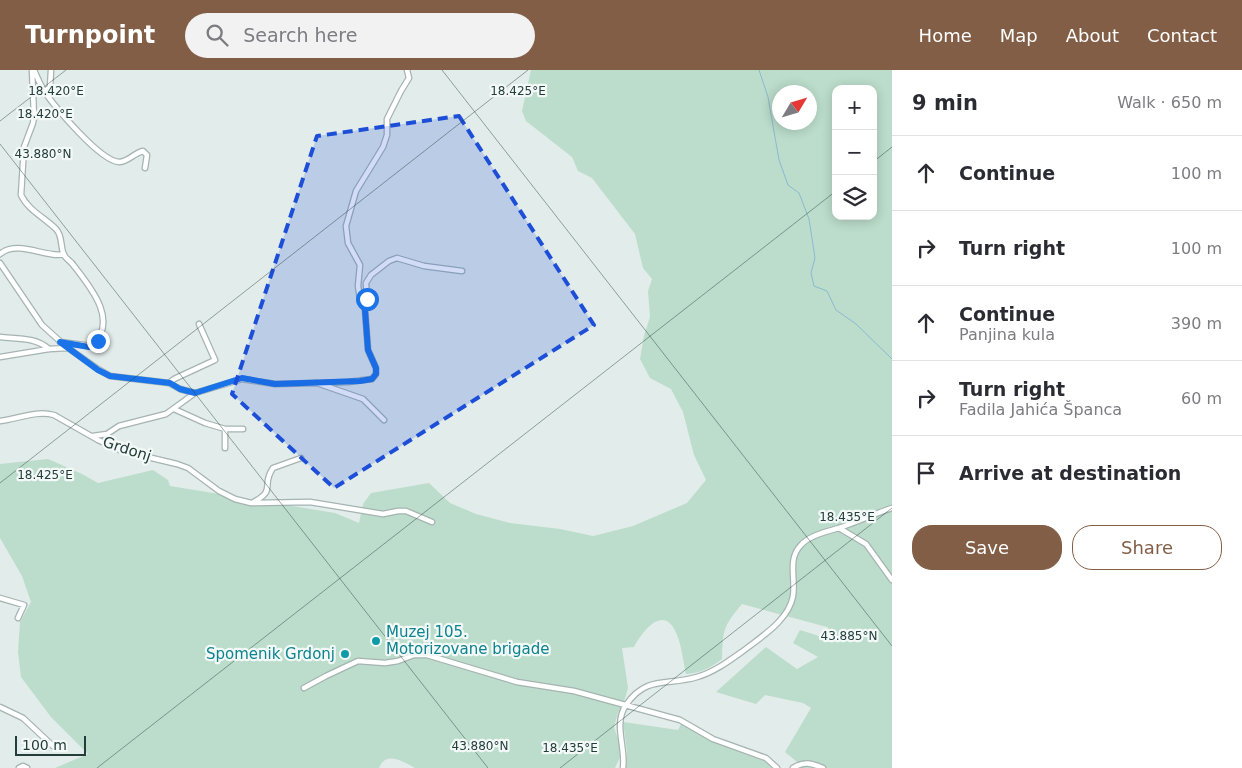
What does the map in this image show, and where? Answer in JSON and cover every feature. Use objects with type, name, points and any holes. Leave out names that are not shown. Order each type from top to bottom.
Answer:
[{"type":"street","points":[[33,70],[45,91],[64,117],[103,156],[120,162],[143,151],[147,155],[145,168]]},
{"type":"street","points":[[33,70],[34,116],[24,148],[21,195],[30,206],[58,231],[64,254],[102,308],[104,321],[98,341],[92,346],[60,342]]},
{"type":"street","points":[[45,91],[50,87],[51,70]]},
{"type":"street","points":[[92,436],[108,434],[119,426],[166,414],[195,393],[242,378],[275,384],[348,382],[372,379],[376,374],[376,368],[368,350],[365,310],[360,299],[358,286],[360,266],[348,243],[346,226],[356,191],[387,135],[387,119],[400,91],[409,78],[407,70]]},
{"type":"street","points":[[0,254],[6,250],[18,249],[56,255],[64,254]]},
{"type":"street","points":[[365,310],[367,304],[366,282],[371,275],[389,261],[397,258],[424,266],[462,271]]},
{"type":"street","points":[[0,263],[42,325],[68,348],[110,376],[170,383],[180,389],[195,393]]},
{"type":"street","points":[[170,383],[174,379],[214,360],[199,324]]},
{"type":"street","points":[[0,337],[32,340],[43,344],[49,349]]},
{"type":"street","points":[[0,357],[49,349],[68,348]]},
{"type":"street","points":[[317,383],[363,399],[384,420]]},
{"type":"street","points":[[174,409],[205,423],[225,429],[243,429]]},
{"type":"street","name":"Grdonj","points":[[0,421],[46,413],[74,425],[122,451],[188,468],[219,491],[235,500],[251,503],[310,502],[383,514],[406,511],[432,522]]},
{"type":"street","points":[[225,429],[225,448]]},
{"type":"street","points":[[251,503],[266,493],[269,475],[273,468],[301,458]]},
{"type":"street","points":[[623,768],[624,752],[619,723],[626,705],[644,687],[657,682],[678,681],[706,674],[734,657],[776,625],[788,609],[793,596],[792,577],[795,552],[807,539],[892,508]]},
{"type":"street","points":[[839,528],[866,544],[892,580]]},
{"type":"street","points":[[0,598],[24,605],[18,618]]},
{"type":"street","points":[[304,688],[358,661],[385,663],[420,654],[454,662],[517,682],[574,691],[680,720],[713,739],[766,758],[777,768]]},
{"type":"street","points":[[0,707],[23,718],[53,746]]},
{"type":"street","points":[[793,768],[803,763],[809,763],[823,768]]},
{"type":"street","points":[[18,768],[23,766],[27,768]]},
{"type":"highlighted area","points":[[459,116],[594,325],[334,488],[232,394],[317,136]]},
{"type":"green space","points":[[531,70],[892,70],[892,768],[800,768],[802,766],[785,752],[811,708],[803,703],[765,695],[756,704],[716,692],[766,647],[797,669],[818,657],[793,643],[800,630],[819,636],[839,637],[827,627],[742,604],[725,629],[722,659],[701,671],[686,674],[679,640],[672,626],[666,621],[660,620],[648,627],[634,647],[622,648],[628,688],[614,727],[619,742],[620,757],[615,768],[415,768],[396,759],[391,759],[382,763],[379,768],[55,768],[88,754],[51,717],[21,677],[18,652],[20,622],[31,602],[22,576],[0,538],[0,464],[48,459],[98,483],[153,470],[168,480],[170,486],[335,513],[359,523],[363,504],[371,493],[429,483],[450,503],[476,514],[510,523],[560,529],[593,536],[633,526],[687,503],[706,480],[694,455],[683,412],[671,389],[650,378],[640,359],[650,317],[648,291],[652,279],[643,268],[635,234],[592,178],[578,171],[572,157],[526,121],[522,111]]},
{"type":"green space","points":[[623,722],[678,730],[681,724],[711,741],[765,760],[772,768],[626,768],[627,751]]},
{"type":"waterway","points":[[759,70],[768,97],[779,160],[788,185],[799,193],[809,219],[815,258],[811,273],[814,286],[827,291],[836,310],[856,324],[892,359]]},
{"type":"place","name":"Muzej 105. Motorizovane brigade","points":[[376,641]]},
{"type":"place","name":"Spomenik Grdonj","points":[[345,654]]},
{"type":"route","points":[[98,341],[89,347],[60,342],[98,370],[110,376],[170,383],[180,389],[195,393],[226,385],[242,378],[275,384],[360,381],[372,379],[376,374],[375,363],[369,354],[367,345],[368,335],[365,310],[367,308],[367,299]]}]
